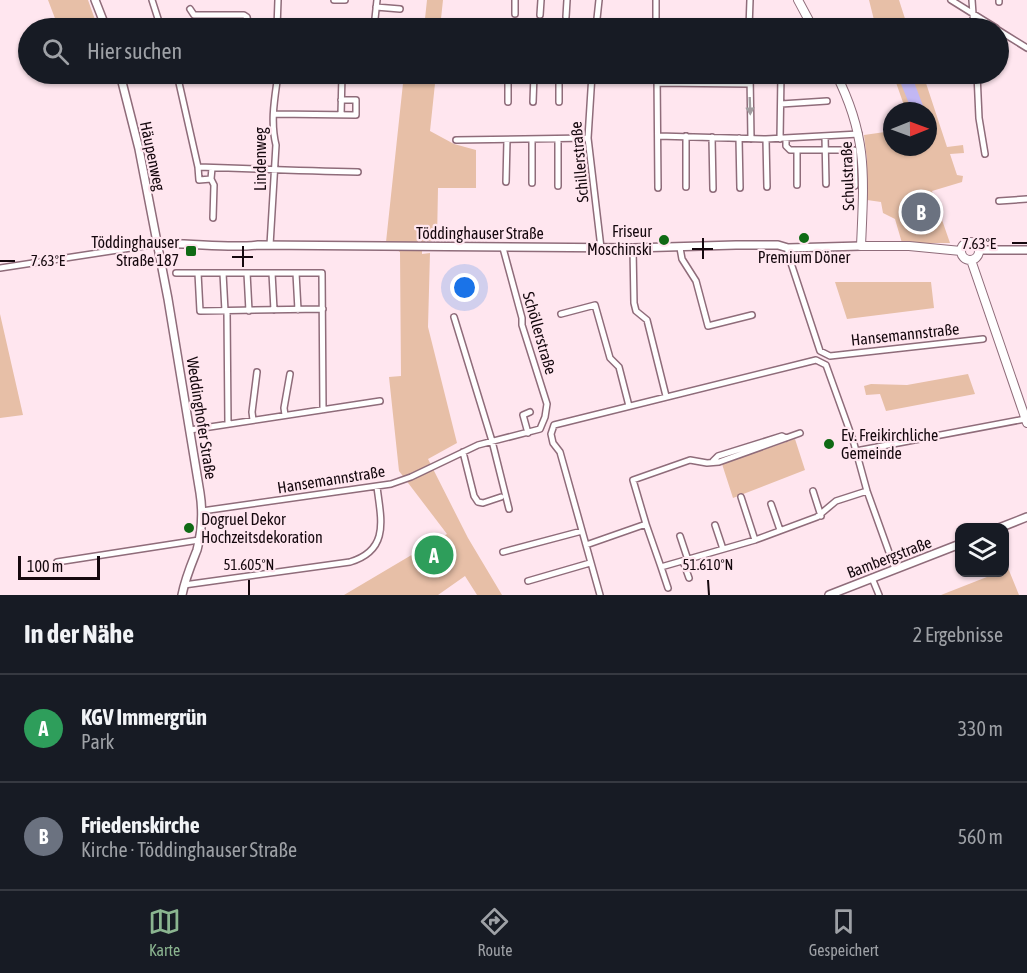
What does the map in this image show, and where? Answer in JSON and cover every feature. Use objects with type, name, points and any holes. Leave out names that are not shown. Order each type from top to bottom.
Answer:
[{"type":"main road","points":[[798,0],[808,18]]},
{"type":"main road","name":"Schulstraße","points":[[841,84],[854,113],[864,173],[861,246]]},
{"type":"main road","points":[[968,242],[974,243],[979,250],[977,256],[971,260],[963,257],[961,250],[968,242]]},
{"type":"main road","name":"Töddinghauser Straße","points":[[861,246],[909,246],[961,250]]},
{"type":"main road","points":[[971,260],[1026,421]]},
{"type":"street","points":[[95,0],[102,18]]},
{"type":"street","points":[[152,0],[158,18]]},
{"type":"street","points":[[277,18],[278,0]]},
{"type":"street","points":[[334,0],[345,0]]},
{"type":"street","points":[[375,18],[377,0]]},
{"type":"street","points":[[514,14],[515,0]]},
{"type":"street","points":[[540,15],[541,0]]},
{"type":"street","points":[[566,17],[567,0]]},
{"type":"street","points":[[597,18],[599,0]]},
{"type":"street","points":[[656,0],[656,18]]},
{"type":"street","points":[[749,18],[750,0]]},
{"type":"street","points":[[951,0],[980,18]]},
{"type":"street","points":[[972,0],[973,18]]},
{"type":"street","points":[[376,7],[400,9]]},
{"type":"street","points":[[190,9],[194,15],[244,15],[246,18]]},
{"type":"street","points":[[1009,37],[1027,48]]},
{"type":"street","name":"Häupenweg","points":[[123,84],[158,243]]},
{"type":"street","points":[[179,84],[199,180],[211,179]]},
{"type":"street","name":"Lindenweg","points":[[270,245],[271,207],[275,193],[276,170],[276,145],[273,133],[276,84]]},
{"type":"street","points":[[341,115],[342,84]]},
{"type":"street","points":[[508,84],[508,102]]},
{"type":"street","points":[[533,102],[534,84]]},
{"type":"street","points":[[559,84],[559,102]]},
{"type":"street","name":"Schillerstraße","points":[[591,84],[588,138],[601,248]]},
{"type":"street","points":[[657,84],[658,188]]},
{"type":"street","points":[[749,84],[751,139]]},
{"type":"street","points":[[781,84],[783,138],[788,148],[797,151],[854,150],[855,186]]},
{"type":"street","points":[[977,84],[979,118],[985,154]]},
{"type":"street","points":[[274,114],[356,116],[356,100],[341,100]]},
{"type":"street","points":[[781,104],[827,100]]},
{"type":"street","points":[[658,136],[766,139],[859,134]]},
{"type":"street","points":[[686,136],[686,187]]},
{"type":"street","points":[[825,136],[826,184]]},
{"type":"street","points":[[712,137],[713,189]]},
{"type":"street","points":[[456,140],[588,138]]},
{"type":"street","points":[[739,138],[740,188]]},
{"type":"street","points":[[558,139],[558,186]]},
{"type":"street","points":[[766,139],[766,187]]},
{"type":"street","points":[[506,182],[507,140]]},
{"type":"street","points":[[532,140],[532,183]]},
{"type":"street","points":[[797,151],[797,185]]},
{"type":"street","points":[[198,167],[358,172]]},
{"type":"street","points":[[212,168],[213,218]]},
{"type":"street","points":[[999,201],[1027,199]]},
{"type":"street","name":"Töddinghauser Straße","points":[[0,268],[158,243],[238,247],[270,245],[503,248],[861,246]]},
{"type":"street","name":"Weddinghofer Straße","points":[[158,243],[202,511],[199,540],[184,585],[183,595]]},
{"type":"street","name":"Schöllerstraße","points":[[503,248],[522,325],[547,404],[543,424]]},
{"type":"street","points":[[633,248],[634,303],[636,311],[647,320],[666,396]]},
{"type":"street","points":[[680,248],[682,259],[696,281],[708,326],[752,315]]},
{"type":"street","name":"Hansemannstraße","points":[[788,248],[820,351],[830,356],[983,339]]},
{"type":"street","points":[[979,250],[1027,250]]},
{"type":"street","points":[[177,273],[322,273],[323,409]]},
{"type":"street","points":[[198,273],[200,311],[323,309]]},
{"type":"street","points":[[223,273],[228,424]]},
{"type":"street","points":[[248,273],[249,310]]},
{"type":"street","points":[[272,273],[274,310]]},
{"type":"street","points":[[296,273],[298,310]]},
{"type":"street","points":[[561,314],[595,305],[610,358],[619,367],[629,406]]},
{"type":"street","points":[[454,317],[492,441],[509,509]]},
{"type":"street","points":[[600,595],[560,452],[553,443],[551,434],[555,425],[816,360],[826,365],[895,569]]},
{"type":"street","points":[[253,420],[257,372]]},
{"type":"street","points":[[285,415],[284,408],[290,374]]},
{"type":"street","points":[[190,430],[380,400]]},
{"type":"street","points":[[528,433],[523,415],[530,412]]},
{"type":"street","points":[[856,451],[1026,421]]},
{"type":"street","name":"Hansemannstraße","points":[[202,511],[377,487],[411,477],[492,441],[540,429],[543,424]]},
{"type":"street","points":[[668,588],[633,480],[690,460],[707,463],[729,459],[800,433]]},
{"type":"street","points":[[463,452],[474,496],[478,502],[501,497]]},
{"type":"street","points":[[184,585],[361,559],[375,547],[381,530],[377,487]]},
{"type":"street","points":[[813,491],[821,516]]},
{"type":"street","points":[[661,567],[755,540],[821,516],[836,501],[867,491]]},
{"type":"street","points":[[741,497],[755,540]]},
{"type":"street","points":[[771,504],[780,530]]},
{"type":"street","points":[[1009,524],[1027,517]]},
{"type":"street","points":[[586,545],[646,524]]},
{"type":"street","points":[[715,525],[723,549]]},
{"type":"street","points":[[503,552],[582,531]]},
{"type":"street","points":[[680,536],[689,578]]},
{"type":"street","points":[[57,562],[199,540]]},
{"type":"street","name":"Bambergstraße","points":[[829,595],[955,546]]},
{"type":"street","points":[[528,581],[590,563]]},
{"type":"street","points":[[872,578],[879,595]]},
{"type":"shaded area","points":[[48,0],[88,0],[94,18],[55,18]]},
{"type":"shaded area","points":[[427,0],[443,0],[441,18],[425,18]]},
{"type":"shaded area","points":[[869,0],[899,0],[905,18],[874,18]]},
{"type":"shaded area","points":[[403,84],[435,84],[430,131],[454,144],[476,150],[476,188],[438,188],[437,240],[422,242],[422,254],[430,253],[428,327],[457,443],[428,459],[468,538],[502,595],[477,595],[465,576],[438,595],[344,595],[447,534],[399,471],[389,377],[401,376],[400,252],[386,242]]},
{"type":"shaded area","points":[[897,84],[926,84],[932,102],[903,102]]},
{"type":"shaded area","points":[[901,84],[915,84],[922,102],[908,102]]},
{"type":"shaded area","points":[[937,117],[947,147],[963,145],[964,153],[950,154],[957,175],[963,176],[962,182],[932,191],[950,243],[902,243],[895,219],[883,213],[881,202],[867,200],[867,160],[864,135],[883,132],[883,156],[937,156]]},
{"type":"shaded area","points":[[835,282],[931,282],[934,308],[847,319]]},
{"type":"shaded area","points":[[0,314],[23,415],[0,418]]},
{"type":"shaded area","points":[[968,374],[975,394],[886,411],[880,394],[866,395],[864,386],[871,384],[907,385]]},
{"type":"shaded area","points":[[795,439],[805,470],[733,498],[722,464]]},
{"type":"shaded area","points":[[1009,570],[1019,595],[941,595],[987,577],[1009,577]]},
{"type":"place","name":"Friedenskirche","points":[[921,212]]},
{"type":"place","name":"Premium Döner","points":[[804,238]]},
{"type":"place","name":"Friseur Moschinski","points":[[664,240]]},
{"type":"place","name":"Töddinghauser Straße 187","points":[[191,251]]},
{"type":"place","name":"Ev. Freikirchliche Gemeinde","points":[[829,444]]},
{"type":"place","name":"Dogruel Dekor Hochzeitsdekoration","points":[[189,528]]},
{"type":"place","name":"KGV Immergrün","points":[[434,555]]}]
